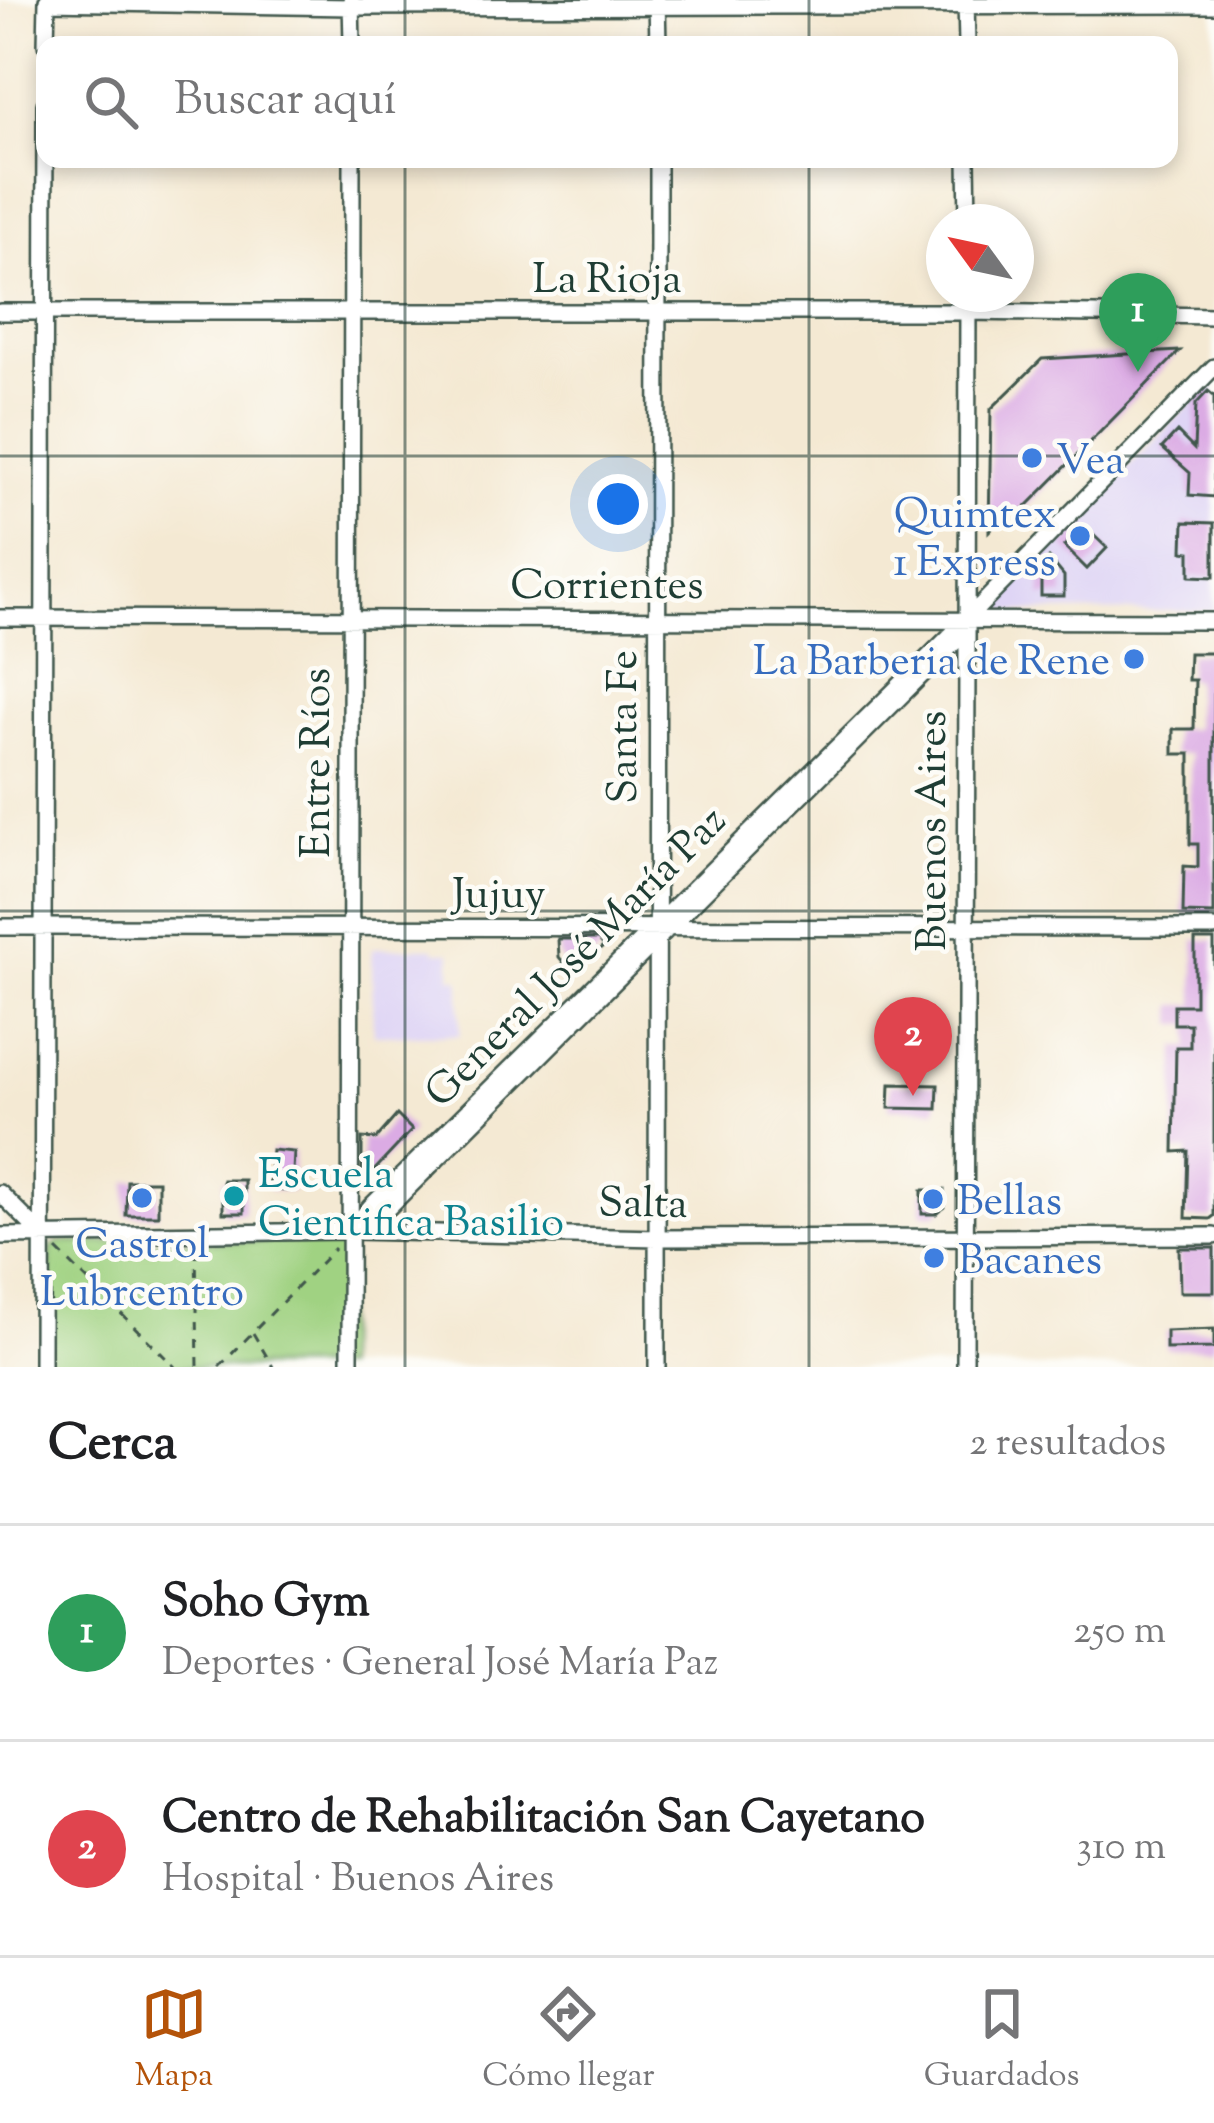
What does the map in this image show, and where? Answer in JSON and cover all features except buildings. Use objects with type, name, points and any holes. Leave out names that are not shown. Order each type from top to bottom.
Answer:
[{"type":"street","points":[[46,36],[47,1],[1214,5]]},
{"type":"street","points":[[351,3],[352,36]]},
{"type":"street","points":[[657,3],[658,36]]},
{"type":"street","points":[[966,3],[967,36]]},
{"type":"street","points":[[42,1367],[45,168]]},
{"type":"street","name":"Entre Ríos","points":[[350,1367],[352,168]]},
{"type":"street","name":"Santa Fe","points":[[657,1367],[658,168]]},
{"type":"street","points":[[967,168],[968,204]]},
{"type":"street","name":"La Rioja","points":[[0,312],[1214,316]]},
{"type":"street","name":"Buenos Aires","points":[[965,1367],[968,312]]},
{"type":"street","name":"General José María Paz","points":[[351,1231],[371,1206],[969,624],[1214,368]]},
{"type":"street","name":"Corrientes","points":[[0,618],[657,618],[969,624],[1214,621]]},
{"type":"street","name":"Jujuy","points":[[0,927],[1214,928]]},
{"type":"street","points":[[0,1192],[43,1235]]},
{"type":"street","name":"Salta","points":[[0,1236],[351,1231],[658,1238],[1214,1236]]},
{"type":"path","points":[[219,1367],[351,1231]]},
{"type":"path","points":[[196,1234],[198,1367]]},
{"type":"path","points":[[43,1235],[175,1367]]},
{"type":"path","points":[[253,1332],[273,1367]]},
{"type":"shaded area","points":[[1214,380],[1214,611],[1003,612],[994,604]]},
{"type":"shaded area","points":[[372,948],[451,952],[451,978],[460,978],[460,1035],[373,1035]]},
{"type":"green space","points":[[334,1241],[344,1251],[343,1367],[49,1367],[50,1256],[59,1242]]},
{"type":"place","name":"Soho Gym","points":[[1138,372]]},
{"type":"place","name":"Vea","points":[[1032,458]]},
{"type":"place","name":"Quimtex 1 Express","points":[[1080,536]]},
{"type":"place","name":"La Barberia de Rene","points":[[1134,659]]},
{"type":"place","name":"Centro de Rehabilitación San Cayetano","points":[[913,1096]]},
{"type":"place","name":"Escuela Cientifica Basilio","points":[[234,1196]]},
{"type":"place","name":"Castrol Lubrcentro","points":[[142,1198]]},
{"type":"place","name":"Bellas","points":[[933,1199]]},
{"type":"place","name":"Bacanes","points":[[934,1258]]}]
